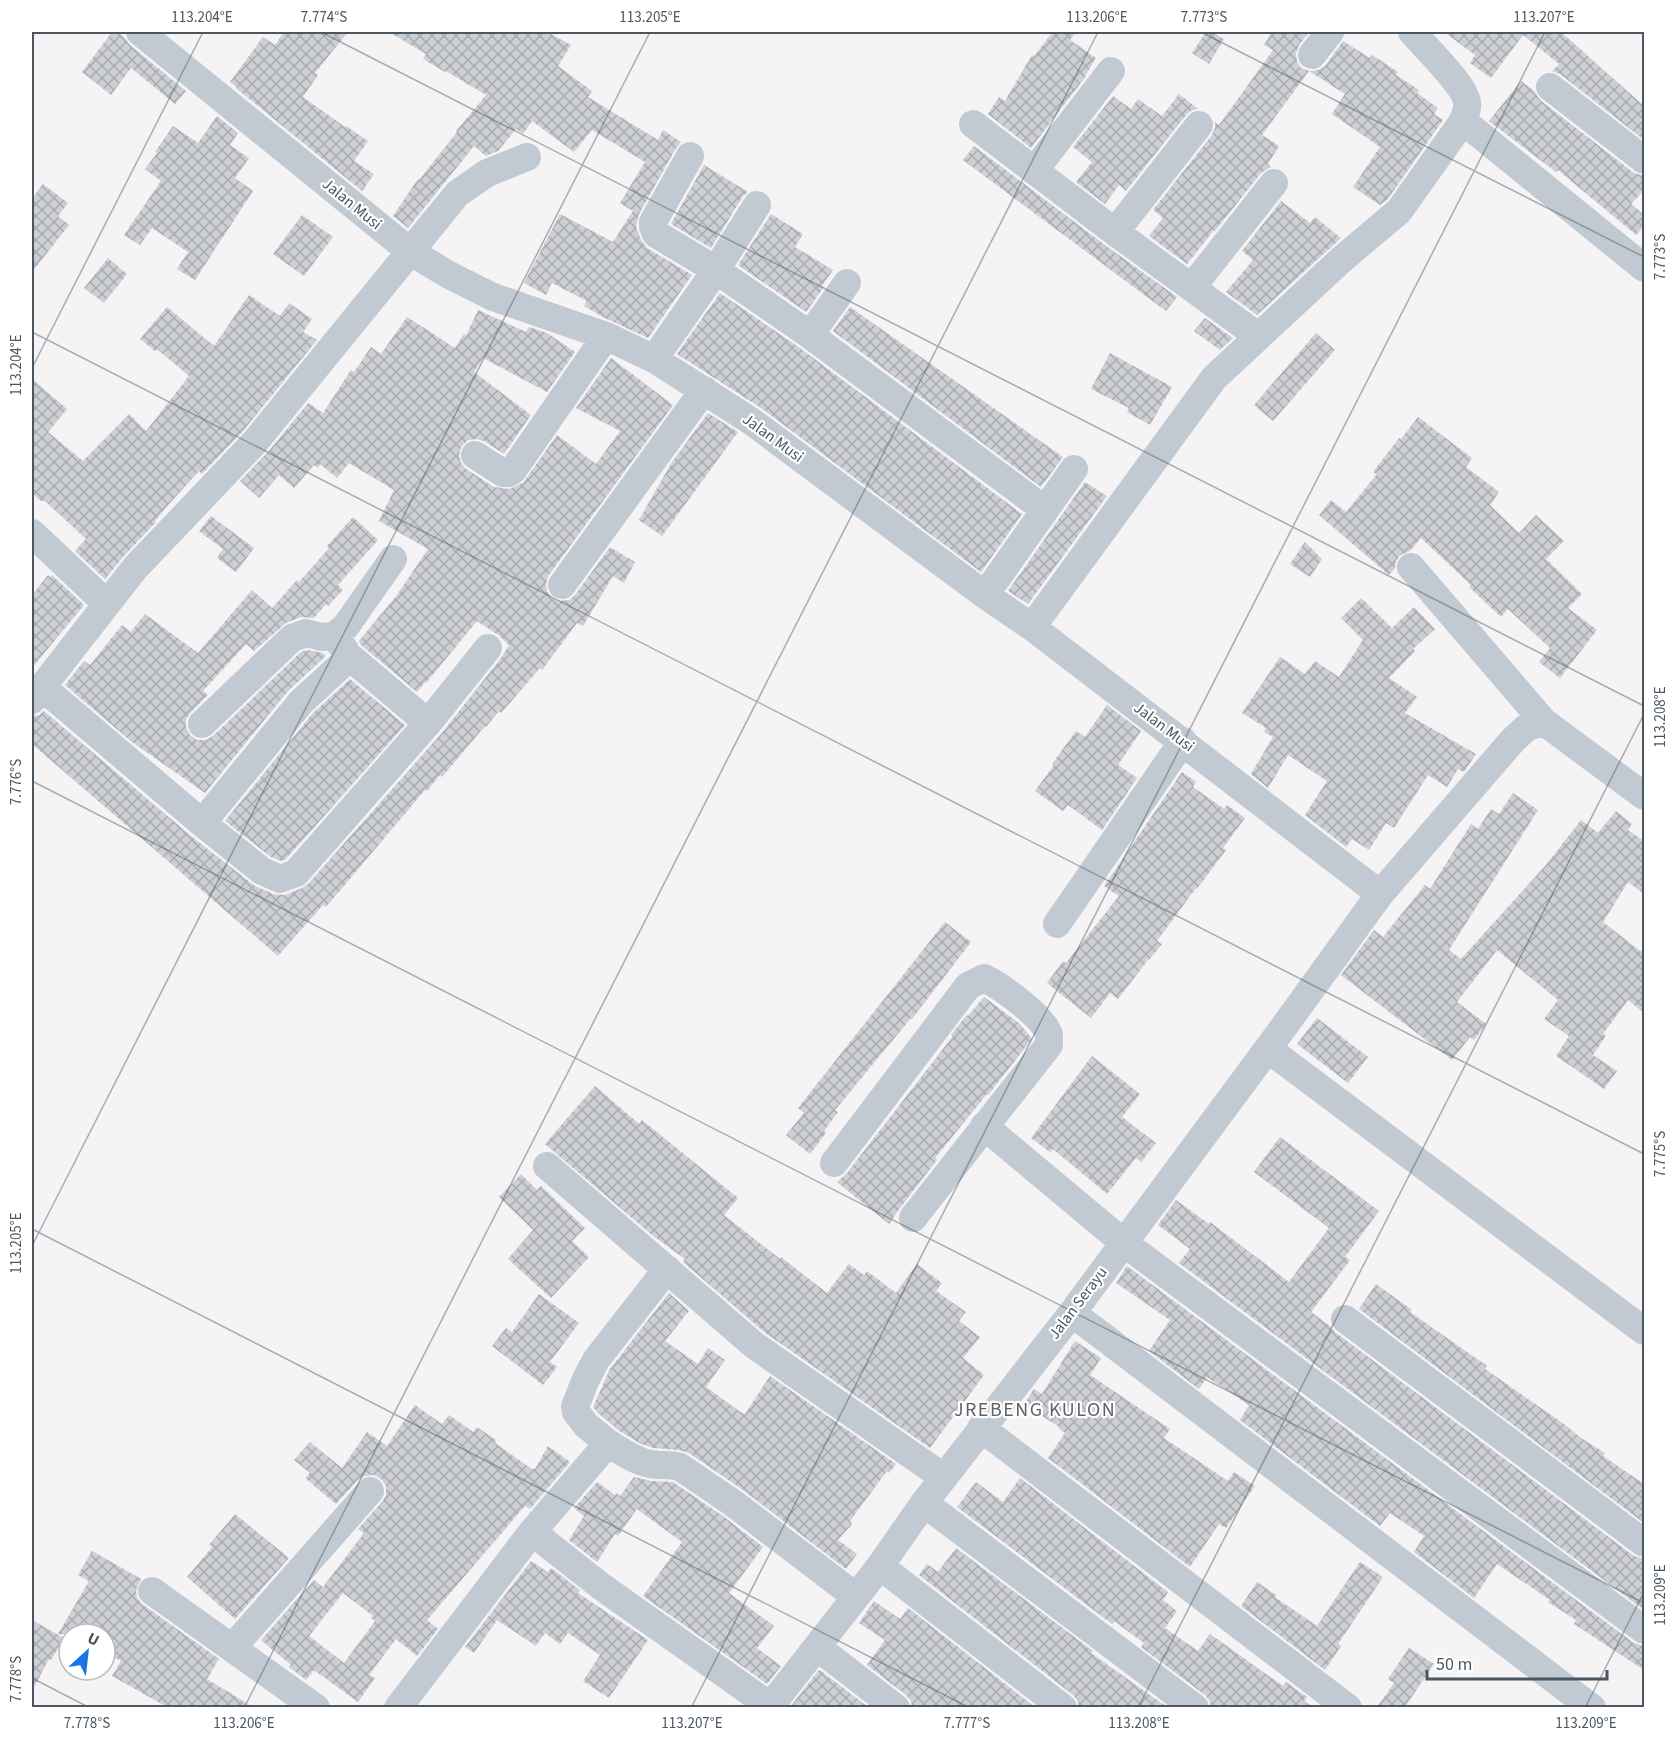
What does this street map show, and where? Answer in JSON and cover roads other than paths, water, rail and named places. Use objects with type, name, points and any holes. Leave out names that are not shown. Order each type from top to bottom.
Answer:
[{"type":"street","name":"Jalan Musi","points":[[140,32],[411,252],[449,275],[493,297],[606,336],[654,359],[752,421],[985,595],[1032,627],[1380,894]]},
{"type":"street","points":[[1312,55],[1330,32]]},
{"type":"street","points":[[1032,627],[1214,378],[1341,260],[1399,211],[1463,121],[1467,112],[1467,101],[1462,89],[1412,32]]},
{"type":"street","points":[[1034,171],[1112,71]]},
{"type":"street","points":[[1550,87],[1644,160]]},
{"type":"street","points":[[1463,121],[1644,268]]},
{"type":"street","points":[[973,124],[1115,232],[1258,336]]},
{"type":"street","points":[[1115,232],[1199,125]]},
{"type":"street","points":[[690,156],[654,222],[652,227],[656,234],[716,270],[810,334],[1045,510]]},
{"type":"street","points":[[488,648],[428,723],[296,873],[280,879],[262,871],[37,693],[135,568],[255,442],[457,194],[487,173],[526,157]]},
{"type":"street","points":[[1192,287],[1274,183]]},
{"type":"street","points":[[654,359],[716,270],[757,204]]},
{"type":"street","points":[[810,334],[847,283]]},
{"type":"street","points":[[476,455],[503,472],[509,473],[513,470],[606,336]]},
{"type":"street","points":[[562,585],[704,390]]},
{"type":"street","points":[[985,595],[1074,469]]},
{"type":"street","points":[[32,533],[106,604]]},
{"type":"street","points":[[202,823],[301,702],[342,646],[346,626],[393,559]]},
{"type":"street","points":[[1410,567],[1544,722],[1644,795]]},
{"type":"street","points":[[202,724],[292,638],[306,633],[342,646],[428,723]]},
{"type":"street","name":"Jalan Serayu","points":[[770,1707],[880,1566],[981,1428],[1072,1313],[1380,894],[1513,740],[1527,727],[1544,722]]},
{"type":"street","points":[[1057,924],[1183,741]]},
{"type":"street","points":[[834,1163],[968,986],[984,978],[993,982],[1018,1000],[1043,1025],[1049,1035],[1049,1045],[913,1218]]},
{"type":"street","points":[[1268,1049],[1644,1331]]},
{"type":"street","points":[[984,1126],[1124,1243],[1644,1630]]},
{"type":"street","points":[[547,1166],[754,1345],[944,1477]]},
{"type":"street","points":[[667,1269],[596,1360],[585,1380],[575,1407],[576,1412],[586,1425],[608,1443],[631,1457],[651,1464],[672,1464],[680,1467],[733,1503],[855,1596]]},
{"type":"street","points":[[1072,1313],[1592,1707]]},
{"type":"street","points":[[1345,1319],[1644,1543]]},
{"type":"street","points":[[981,1428],[1348,1707]]},
{"type":"street","points":[[398,1707],[532,1532],[608,1443]]},
{"type":"street","points":[[232,1648],[370,1491]]},
{"type":"street","points":[[924,1503],[1195,1707]]},
{"type":"street","points":[[532,1532],[602,1587],[770,1707]]},
{"type":"street","points":[[880,1566],[1063,1707]]},
{"type":"street","points":[[152,1591],[316,1707]]},
{"type":"street","points":[[817,1647],[896,1707]]},
{"type":"district","name":"JREBENG KULON","points":[[1035,1410]]}]
